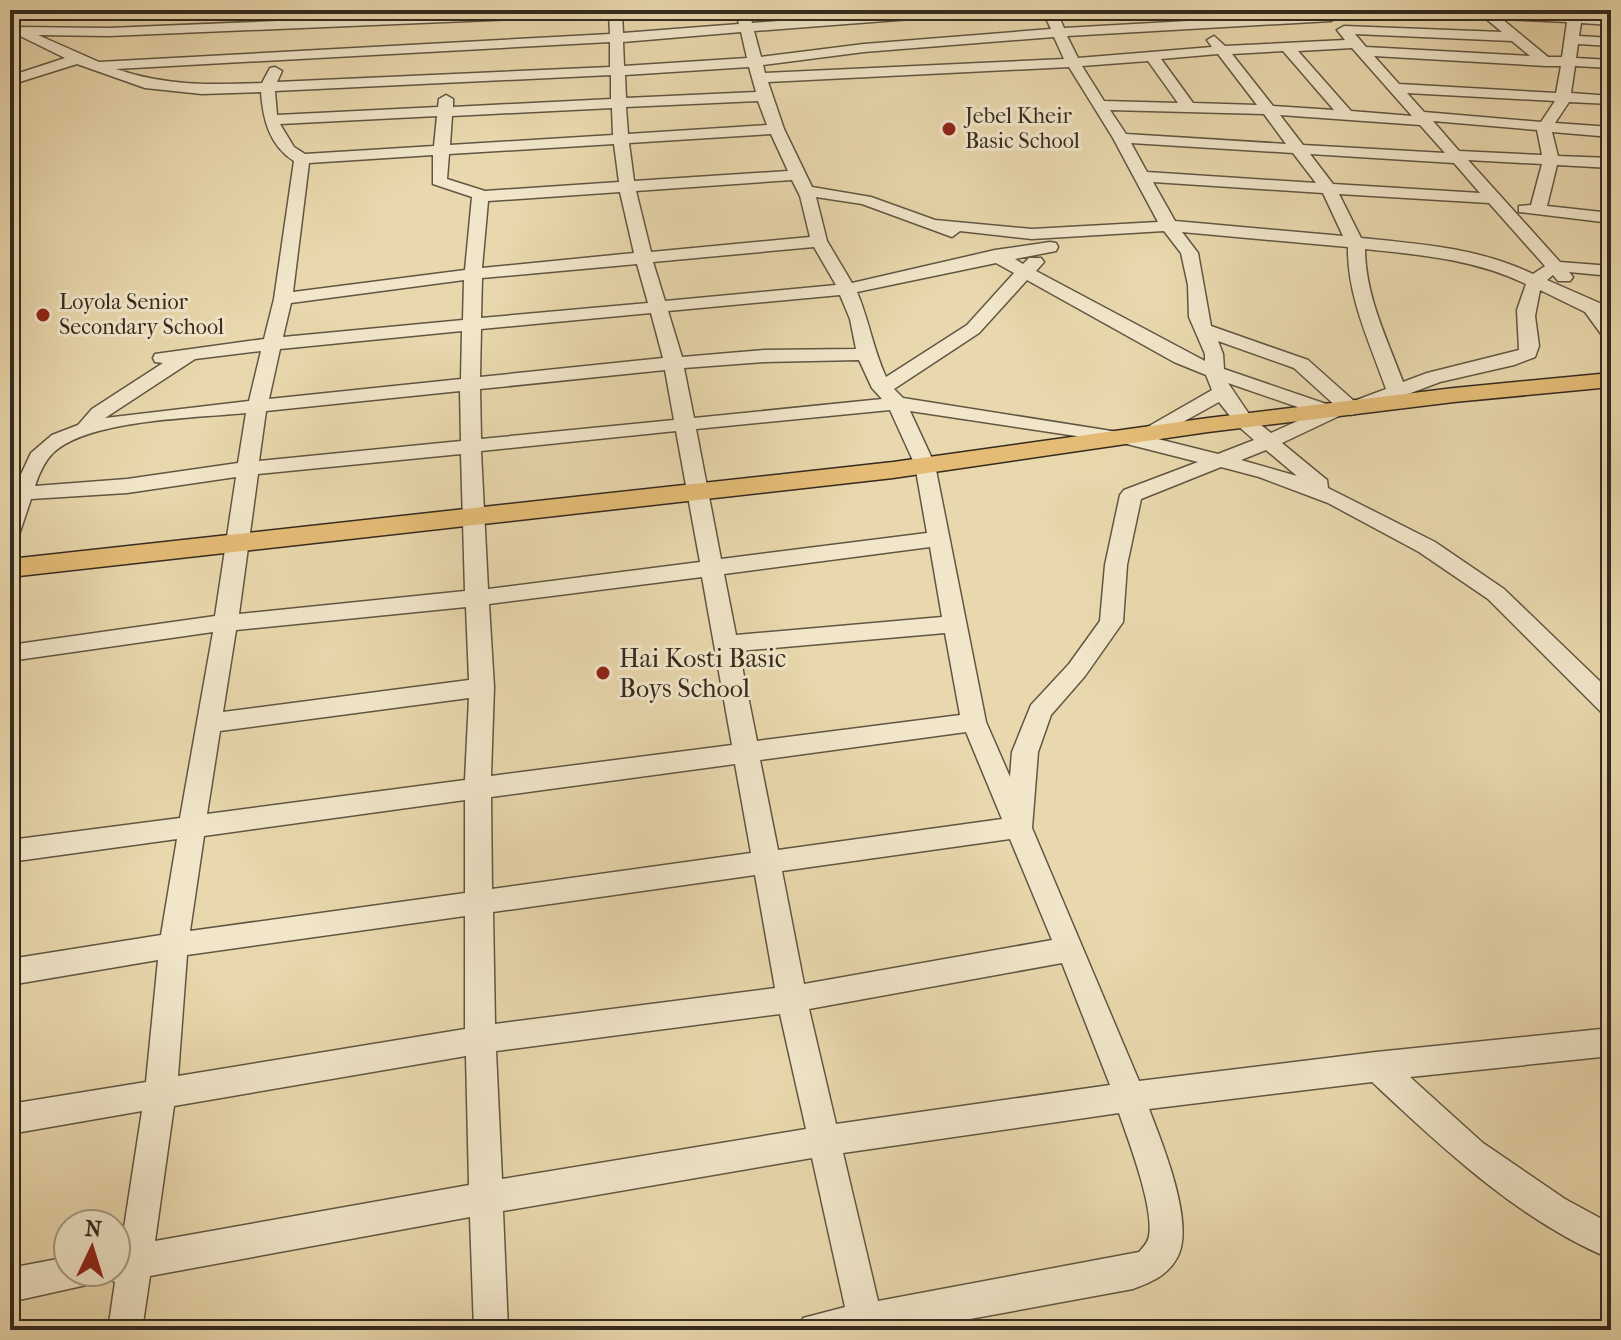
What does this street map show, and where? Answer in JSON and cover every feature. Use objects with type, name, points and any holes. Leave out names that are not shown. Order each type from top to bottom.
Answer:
[{"type":"main road","points":[[10,568],[925,465],[1244,421],[1454,395],[1611,380]]},
{"type":"street","points":[[301,10],[268,86],[270,120],[288,150],[302,159],[776,129]]},
{"type":"street","points":[[615,10],[621,139],[629,188],[644,257],[674,363],[792,999],[866,1325]]},
{"type":"street","points":[[13,29],[128,31],[294,25],[459,14],[635,10]]},
{"type":"street","points":[[13,29],[77,59],[145,84],[164,88],[268,86],[338,83],[454,62],[744,20],[976,10]]},
{"type":"street","points":[[1049,10],[1073,63],[1121,138],[1169,226],[1189,253],[1197,285],[1198,317],[1214,354],[1218,382],[1244,421],[1335,498]]},
{"type":"street","points":[[1382,10],[1576,14],[1611,21]]},
{"type":"street","points":[[1486,12],[1566,79]]},
{"type":"street","points":[[892,13],[916,70]]},
{"type":"street","points":[[270,120],[620,103],[760,78],[904,45],[1061,32],[1195,16],[1328,13],[1555,266],[1611,334]]},
{"type":"street","points":[[459,14],[454,62],[443,112],[441,183],[480,196],[801,183],[939,224],[1005,233],[1169,226],[1262,232],[1464,255],[1535,280],[1591,308],[1611,313]]},
{"type":"street","points":[[1538,210],[1551,159],[1544,128],[1563,97],[1576,14]]},
{"type":"street","points":[[1195,16],[1329,189],[1356,245],[1356,267],[1364,301],[1397,391]]},
{"type":"street","points":[[124,63],[121,50],[128,31],[138,17]]},
{"type":"street","points":[[744,20],[776,129],[801,183],[819,241],[847,289],[859,319],[866,354],[925,465],[974,722],[1071,949],[1129,1098],[1152,1161],[1166,1227],[1165,1247],[1151,1264],[1133,1272],[866,1325],[815,1330]]},
{"type":"street","points":[[1344,30],[1516,37]]},
{"type":"street","points":[[1573,40],[1611,42]]},
{"type":"street","points":[[1287,47],[1346,115]]},
{"type":"street","points":[[97,65],[351,51],[454,62],[760,78],[1073,63],[1287,47],[1359,47],[1611,64]]},
{"type":"street","points":[[338,83],[351,51]]},
{"type":"street","points":[[1152,56],[1188,107]]},
{"type":"street","points":[[10,81],[77,59]]},
{"type":"street","points":[[1395,88],[1611,100]]},
{"type":"street","points":[[1101,105],[1267,110],[1611,132]]},
{"type":"street","points":[[1121,138],[1611,163]]},
{"type":"street","points":[[132,1234],[161,1091],[174,945],[257,406],[283,299],[302,159]]},
{"type":"street","points":[[1140,176],[1499,203],[1611,218]]},
{"type":"street","points":[[480,196],[470,318],[470,384],[472,516],[482,687],[478,787],[480,1040],[491,1330]]},
{"type":"street","points":[[939,224],[1181,358],[1218,382],[1342,411]]},
{"type":"street","points":[[890,396],[973,329],[987,310],[1050,247],[1075,232]]},
{"type":"street","points":[[283,299],[473,274],[819,241]]},
{"type":"street","points":[[162,358],[470,318],[508,323],[847,289],[1050,247]]},
{"type":"street","points":[[1019,827],[1025,752],[1040,711],[1077,670],[1111,622],[1116,565],[1131,495],[1434,377],[1507,361],[1528,353],[1532,340],[1526,313],[1535,280],[1544,271],[1555,266],[1611,271]]},
{"type":"street","points":[[1204,330],[1301,364],[1342,411]]},
{"type":"street","points":[[83,431],[99,413],[190,354]]},
{"type":"street","points":[[10,533],[38,457],[52,445],[83,431],[147,417],[674,363],[764,356],[866,354]]},
{"type":"street","points":[[1151,433],[1218,382]]},
{"type":"street","points":[[23,493],[127,486],[249,470],[471,449],[685,425],[890,396],[1123,437],[1266,472],[1335,498],[1427,547],[1496,594],[1611,707]]},
{"type":"street","points":[[10,653],[226,622],[477,598],[938,539]]},
{"type":"street","points":[[725,644],[955,624]]},
{"type":"street","points":[[209,723],[482,687]]},
{"type":"street","points":[[10,851],[974,722]]},
{"type":"street","points":[[10,972],[174,945],[1019,827]]},
{"type":"street","points":[[10,1119],[161,1091],[480,1040],[792,999],[1071,949]]},
{"type":"street","points":[[132,1262],[488,1196],[823,1141],[1376,1066],[1611,1042]]},
{"type":"street","points":[[1376,1066],[1472,1154],[1553,1211],[1611,1242]]},
{"type":"street","points":[[10,1285],[52,1277]]},
{"type":"street","points":[[125,1330],[126,1288]]},
{"type":"place","name":"Jebel Kheir Basic School","points":[[949,129]]},
{"type":"place","name":"Loyola Senior Secondary School","points":[[43,315]]},
{"type":"place","name":"Hai Kosti Basic Boys School","points":[[603,673]]}]
